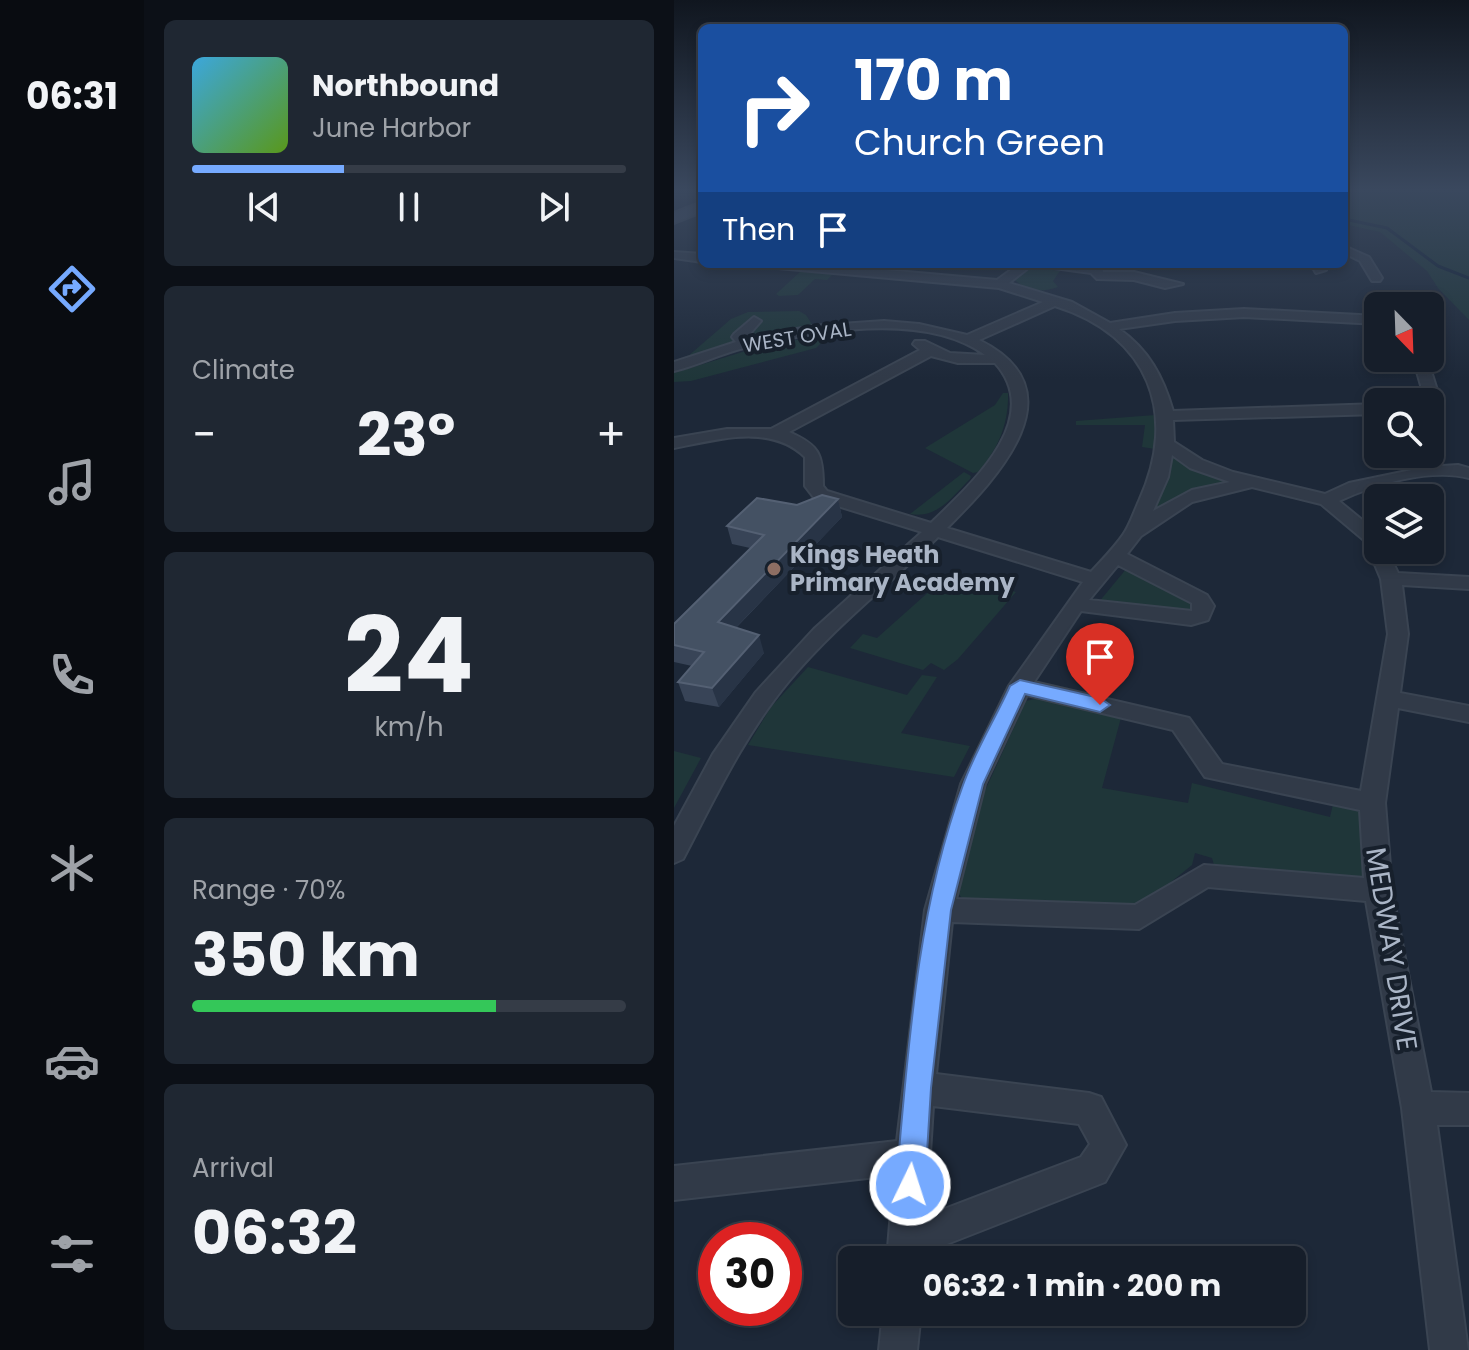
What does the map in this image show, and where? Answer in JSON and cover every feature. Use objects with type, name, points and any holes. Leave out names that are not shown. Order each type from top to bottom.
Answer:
[{"type":"street","points":[[1356,253],[1368,263],[1376,278]]},
{"type":"street","points":[[674,255],[698,258]]},
{"type":"street","points":[[1348,263],[1368,263]]},
{"type":"street","points":[[822,268],[1000,284],[1055,301],[1109,327],[1133,345],[1147,362],[1159,385],[1166,416],[1166,444],[1159,477],[1133,535],[1075,604],[1020,686],[973,784],[939,910],[918,1088],[905,1246]]},
{"type":"street","points":[[1000,284],[1022,268]]},
{"type":"street","points":[[1095,269],[1177,284]]},
{"type":"street","points":[[967,340],[1055,301]]},
{"type":"street","points":[[1109,327],[1175,317],[1364,320]]},
{"type":"street","points":[[746,344],[739,337],[740,332],[754,321]]},
{"type":"street","points":[[674,852],[722,755],[764,697],[816,638],[935,531],[990,473],[1017,429],[1020,394],[1014,376],[1000,359],[966,361],[931,350],[914,336],[923,328]]},
{"type":"street","name":"WEST OVAL","points":[[674,367],[746,344],[831,329],[923,328],[967,340],[1000,359]]},
{"type":"street","points":[[773,434],[931,350]]},
{"type":"street","points":[[1166,416],[1364,409]]},
{"type":"street","points":[[674,443],[730,432],[773,434],[802,446],[813,456],[816,465],[814,486],[821,495],[1095,580]]},
{"type":"street","points":[[1166,444],[1196,464],[1262,485],[1327,500],[1355,487],[1426,472],[1458,470],[1469,473]]},
{"type":"street","points":[[1133,535],[1195,493],[1214,487],[1262,485]]},
{"type":"street","name":"MEDWAY DRIVE","points":[[1327,500],[1364,531]]},
{"type":"street","points":[[1075,604],[1191,619],[1201,615],[1204,606],[1200,599],[1116,556]]},
{"type":"street","name":"MEDWAY DRIVE","points":[[1384,564],[1391,579],[1398,634],[1372,803],[1378,891],[1418,1108],[1449,1350]]},
{"type":"street","points":[[1391,579],[1469,583]]},
{"type":"street","points":[[1020,686],[1181,724],[1214,771],[1372,803]]},
{"type":"street","points":[[1390,699],[1469,714]]},
{"type":"street","points":[[939,910],[1139,917],[1204,876],[1378,891]]},
{"type":"street","points":[[917,1246],[1093,1170],[1109,1145],[1089,1109],[918,1088]]},
{"type":"street","points":[[1418,1108],[1469,1109]]},
{"type":"street","points":[[674,1183],[912,1156]]},
{"type":"green space","points":[[1405,253],[1469,253],[1469,320],[1438,288],[1427,271]]},
{"type":"green space","points":[[1031,268],[1060,271],[1053,281],[1058,287],[1046,290],[1024,287],[1014,279]]},
{"type":"green space","points":[[801,271],[834,273],[827,280],[815,279],[798,295],[776,294]]},
{"type":"green space","points":[[799,311],[813,326],[720,346],[687,357],[731,319],[748,312]]},
{"type":"green space","points":[[830,334],[816,348],[691,381],[674,382],[674,373],[762,346]]},
{"type":"green space","points":[[1003,393],[1008,393],[1004,425],[997,445],[978,472],[973,473],[925,448],[995,405]]},
{"type":"green space","points":[[1155,415],[1158,430],[1155,449],[1142,447],[1145,425],[1076,425],[1076,421]]},
{"type":"green space","points":[[1170,455],[1178,456],[1229,483],[1191,490],[1152,516],[1147,515]]},
{"type":"green space","points":[[964,472],[971,476],[970,479],[943,505],[928,513],[910,514]]},
{"type":"green space","points":[[1127,568],[1195,602],[1191,614],[1098,603]]},
{"type":"green space","points":[[951,572],[1016,592],[958,659],[944,670],[931,663],[923,670],[850,648],[863,634],[877,638]]},
{"type":"green space","points":[[808,667],[907,695],[922,675],[937,677],[901,733],[970,746],[954,777],[748,745],[771,707]]},
{"type":"green space","points":[[1039,698],[1122,714],[1102,788],[1188,803],[1192,783],[1330,817],[1334,800],[1352,804],[1362,812],[1364,876],[1355,883],[1215,868],[1212,858],[1195,853],[1192,865],[1134,912],[966,903],[957,892],[983,795],[1026,701]]},
{"type":"green space","points":[[674,751],[701,758],[674,808]]},
{"type":"building","points":[[822,495],[838,499],[718,622],[759,635],[712,688],[678,682],[704,652],[674,645],[674,624],[764,535],[727,526],[757,498],[797,505]]},
{"type":"waterway","points":[[1421,253],[1438,266],[1469,278]]},
{"type":"place","name":"Kings Heath Primary Academy","points":[[774,569]]},
{"type":"route","points":[[910,1185],[939,910],[973,784],[1020,686],[1100,705]]}]
